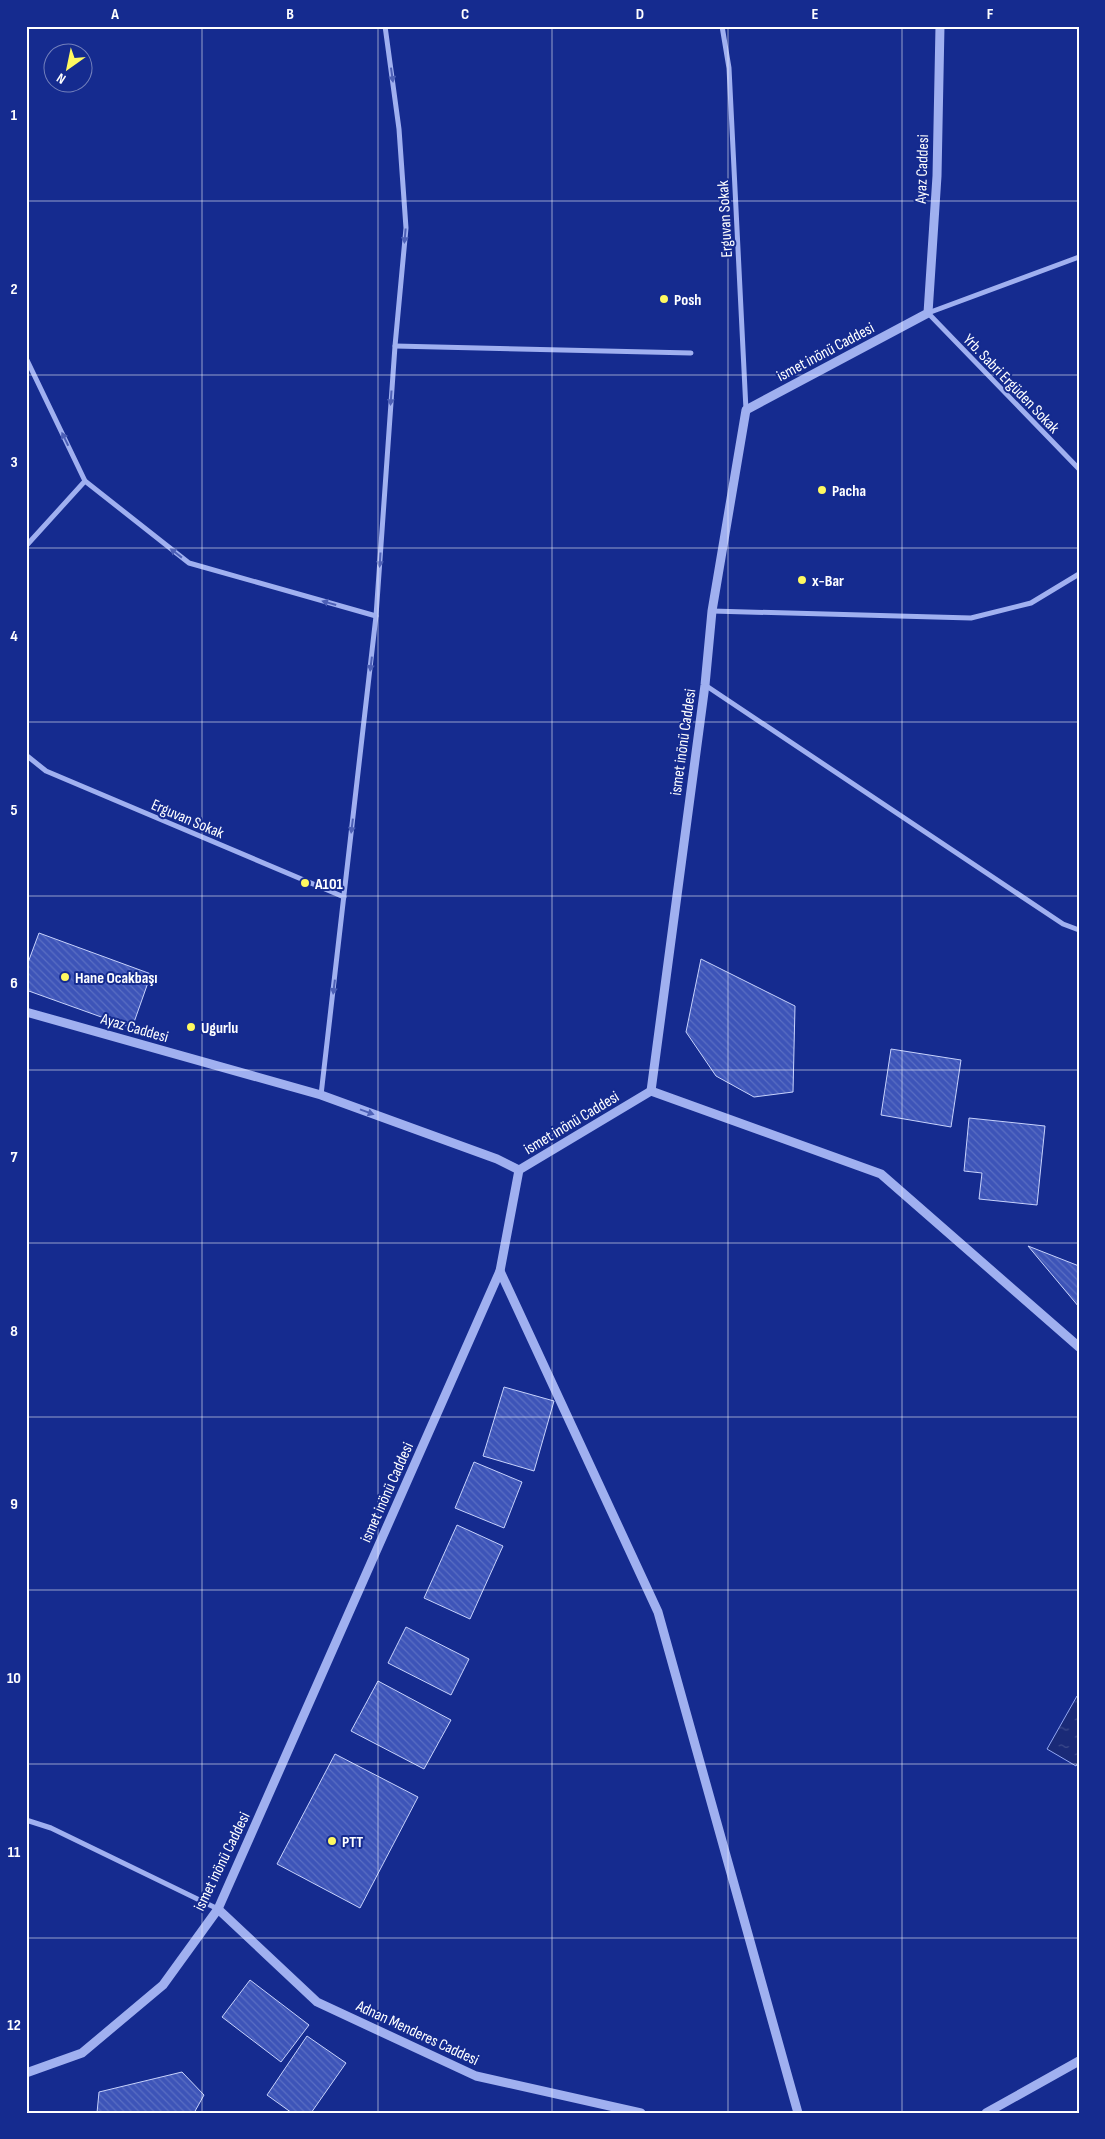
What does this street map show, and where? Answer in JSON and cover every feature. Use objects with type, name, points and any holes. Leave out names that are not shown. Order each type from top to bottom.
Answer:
[{"type":"street","points":[[321,1095],[376,616],[395,346],[406,228],[399,129],[385,26]]},
{"type":"street","name":"Erguvan Sokak","points":[[722,26],[729,68],[746,410]]},
{"type":"street","name":"Ayaz Caddesi","points":[[928,313],[937,176],[940,26]]},
{"type":"street","points":[[928,313],[1079,257]]},
{"type":"street","name":"ismet inönü Caddesi","points":[[26,2073],[82,2053],[163,1985],[218,1909],[500,1271],[519,1170],[651,1091],[705,685],[712,611],[746,410],[928,313]]},
{"type":"street","name":"Yrb. Sabri Ergüden Sokak","points":[[928,313],[1079,469]]},
{"type":"street","points":[[395,346],[691,353]]},
{"type":"street","points":[[26,358],[85,481],[189,563],[376,616]]},
{"type":"street","points":[[26,546],[85,481]]},
{"type":"street","points":[[712,611],[971,618],[1030,603],[1079,574]]},
{"type":"street","points":[[705,685],[1063,924],[1079,930]]},
{"type":"street","name":"Erguvan Sokak","points":[[26,755],[46,771],[344,897]]},
{"type":"street","name":"Ayaz Caddesi","points":[[26,1012],[321,1095],[497,1159],[519,1170]]},
{"type":"street","points":[[651,1091],[881,1174],[1079,1347]]},
{"type":"street","points":[[500,1271],[658,1612],[798,2113]]},
{"type":"street","points":[[26,1820],[51,1828],[218,1909]]},
{"type":"street","name":"Adnan Menderes Caddesi","points":[[218,1909],[317,2002],[476,2076],[641,2113]]},
{"type":"street","points":[[986,2113],[1079,2061]]},
{"type":"water","points":[[1077,1696],[1079,1697],[1079,1761],[1076,1766],[1047,1749]]},
{"type":"building","points":[[39,933],[151,974],[132,1028],[26,990],[26,968]]},
{"type":"building","points":[[701,959],[795,1006],[793,1092],[754,1097],[716,1076],[686,1032]]},
{"type":"building","points":[[891,1049],[961,1060],[951,1127],[881,1115]]},
{"type":"building","points":[[969,1118],[1045,1126],[1037,1205],[979,1199],[982,1173],[964,1171]]},
{"type":"building","points":[[1028,1246],[1079,1266],[1079,1307]]},
{"type":"building","points":[[504,1387],[554,1401],[534,1471],[483,1456]]},
{"type":"building","points":[[474,1462],[522,1482],[504,1528],[455,1508]]},
{"type":"building","points":[[457,1525],[503,1546],[470,1619],[424,1598]]},
{"type":"building","points":[[406,1627],[469,1659],[451,1695],[388,1663]]},
{"type":"building","points":[[378,1681],[451,1720],[424,1769],[351,1731]]},
{"type":"building","points":[[335,1754],[418,1797],[360,1908],[277,1864]]},
{"type":"building","points":[[250,1980],[309,2025],[281,2062],[222,2017]]},
{"type":"building","points":[[307,2036],[346,2063],[311,2113],[292,2113],[267,2095]]},
{"type":"building","points":[[182,2072],[204,2095],[194,2113],[97,2113],[99,2092]]},
{"type":"place","name":"Posh","points":[[664,299]]},
{"type":"place","name":"Pacha","points":[[822,490]]},
{"type":"place","name":"x-Bar","points":[[802,580]]},
{"type":"place","name":"A101","points":[[305,883]]},
{"type":"place","name":"Hane Ocakbaşı","points":[[65,977]]},
{"type":"place","name":"Ugurlu","points":[[191,1027]]},
{"type":"place","name":"PTT","points":[[332,1841]]}]
